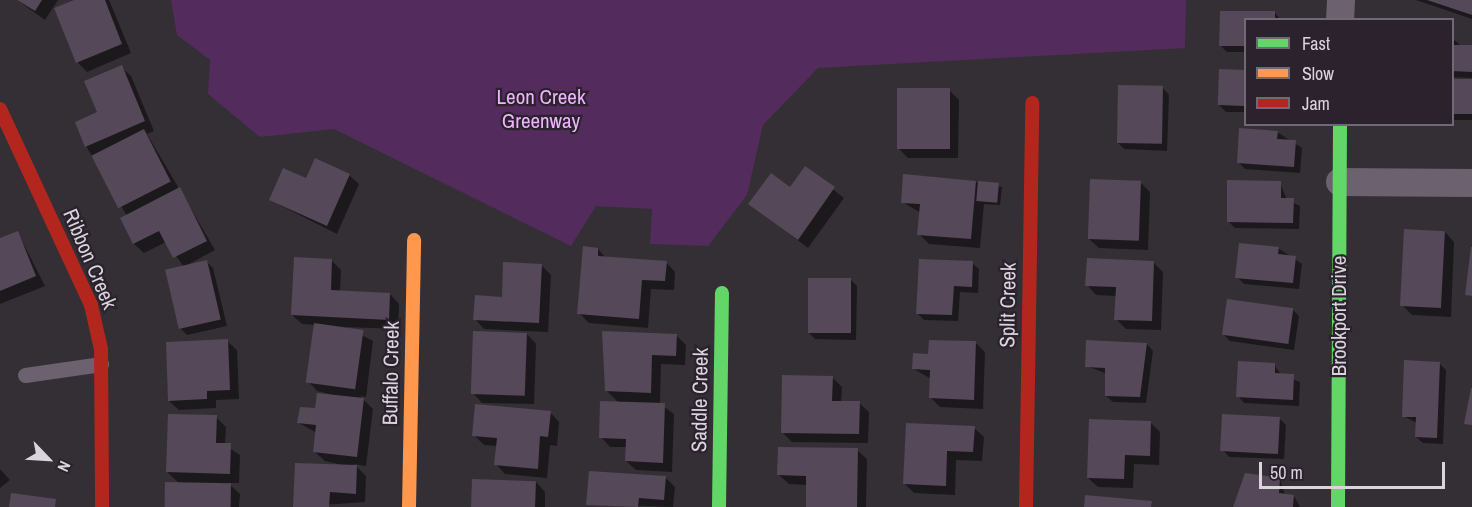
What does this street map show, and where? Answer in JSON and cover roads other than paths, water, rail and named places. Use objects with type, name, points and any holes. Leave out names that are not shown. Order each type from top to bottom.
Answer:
[{"type":"street","points":[[1340,18],[1341,0]]},
{"type":"street","name":"Split Creek","points":[[1026,507],[1032,103]]},
{"type":"street","name":"Ribbon Creek","points":[[0,109],[91,305],[101,364],[102,507]]},
{"type":"street","name":"Brookport Drive","points":[[1338,507],[1340,126]]},
{"type":"street","points":[[1340,182],[1472,183]]},
{"type":"street","name":"Buffalo Creek","points":[[409,507],[414,240]]},
{"type":"street","name":"Saddle Creek","points":[[719,507],[722,293]]},
{"type":"lane","points":[[25,375],[101,364]]},
{"type":"park label","name":"Leon Creek Greenway","points":[[541,109]]}]
